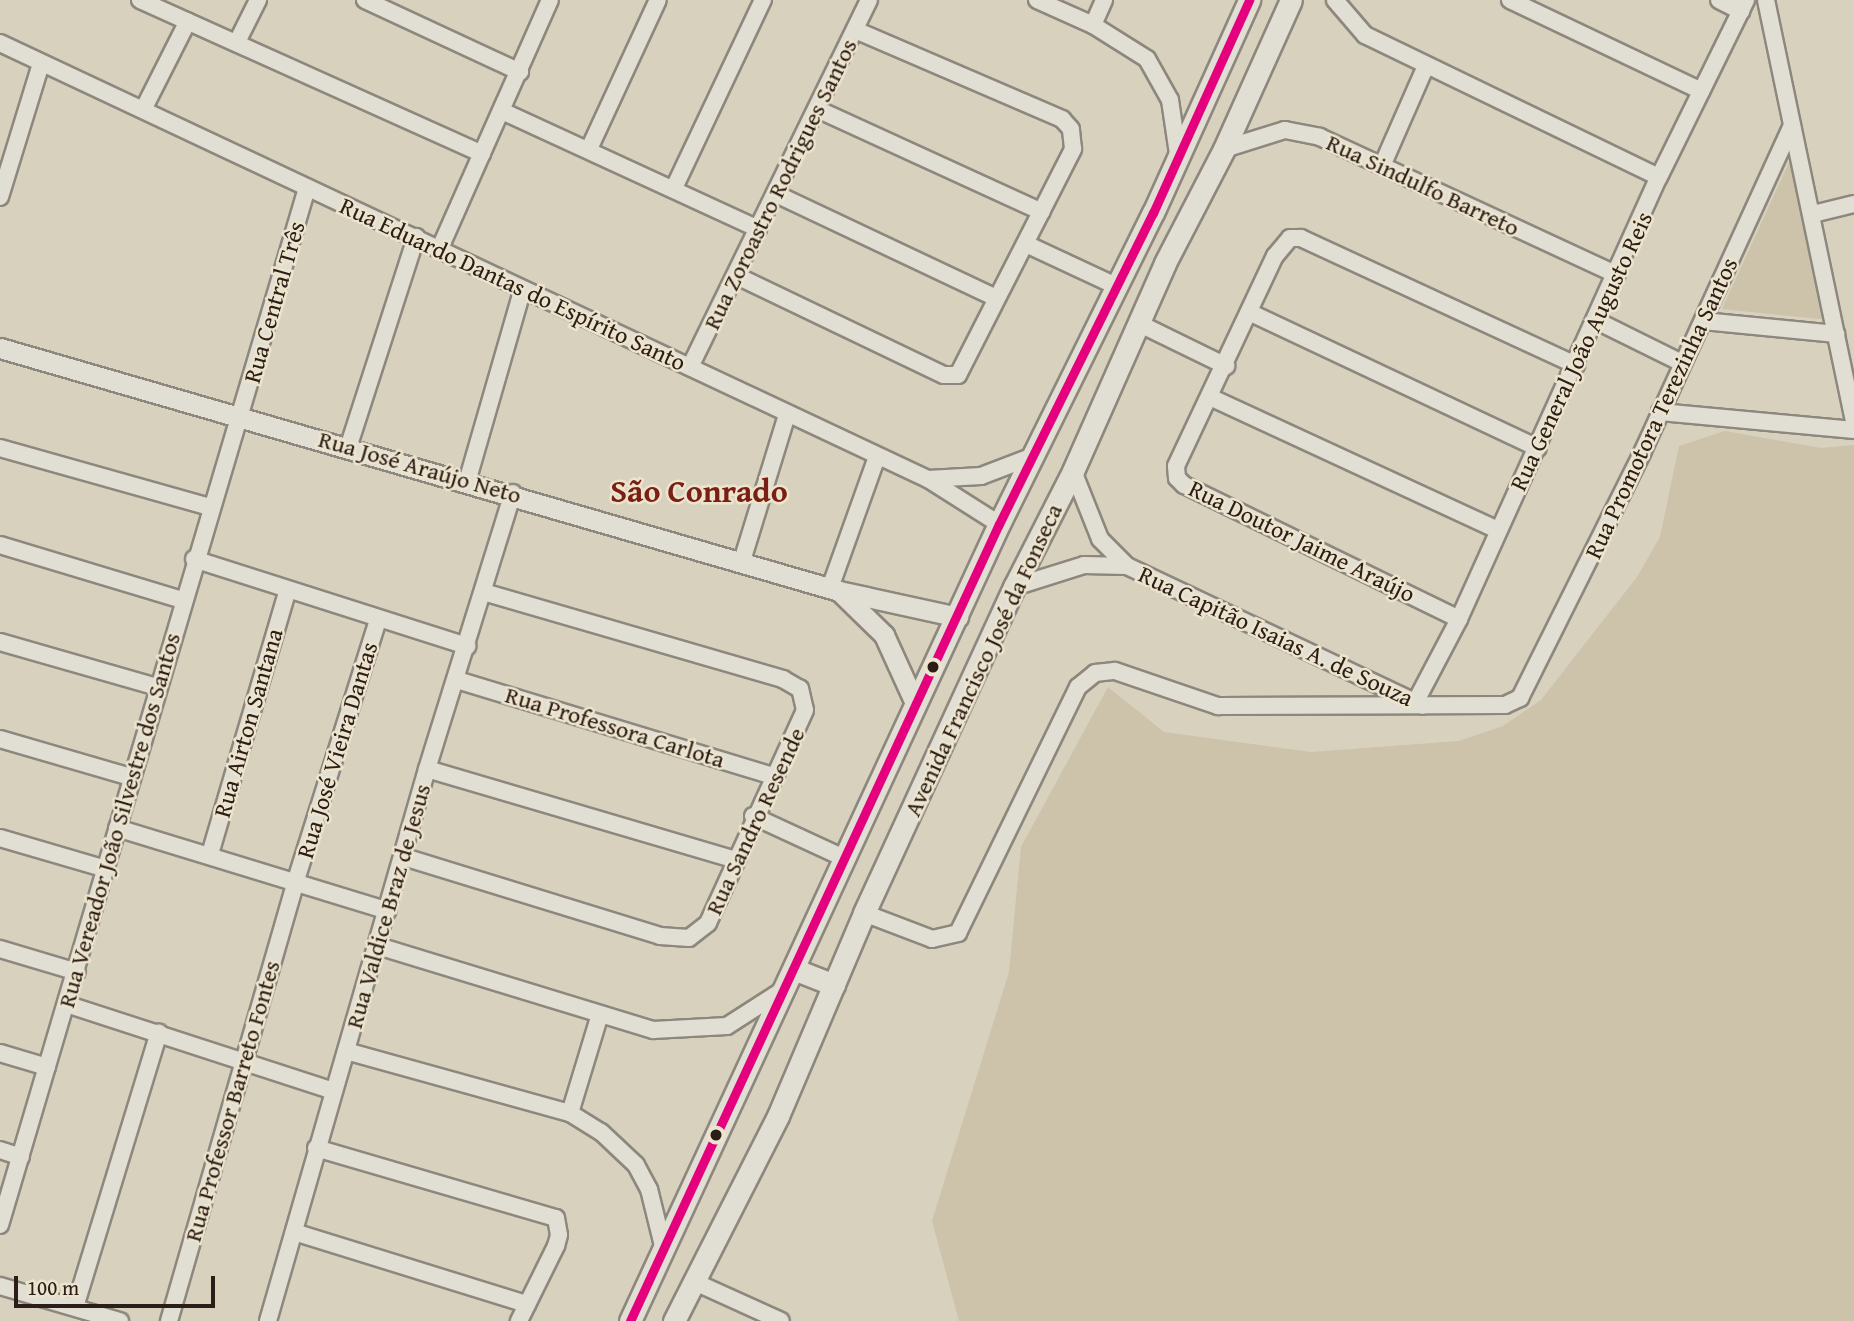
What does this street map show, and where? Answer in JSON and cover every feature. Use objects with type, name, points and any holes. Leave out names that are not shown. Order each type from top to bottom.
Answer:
[{"type":"main road","name":"Avenida Francisco José da Fonseca","points":[[630,1321],[792,978],[915,703],[1114,285],[1153,213],[1249,0]]},
{"type":"main road","name":"Avenida Francisco José da Fonseca","points":[[674,1321],[778,1116],[864,913],[1014,587],[1073,471],[1165,263],[1224,149],[1291,0]]},
{"type":"main road","points":[[1153,213],[1157,235],[1168,242],[1179,238]]},
{"type":"main road","points":[[1134,245],[1150,246],[1165,263]]},
{"type":"main road","points":[[792,978],[834,985]]},
{"type":"street","points":[[140,0],[482,154]]},
{"type":"street","points":[[237,42],[258,0]]},
{"type":"street","points":[[365,0],[520,72]]},
{"type":"street","points":[[440,248],[550,0]]},
{"type":"street","points":[[589,149],[657,0]]},
{"type":"street","points":[[674,188],[763,0]]},
{"type":"street","name":"Rua Zoroastro Rodrigues Santos","points":[[690,367],[737,276],[869,0]]},
{"type":"street","points":[[1037,0],[1093,25],[1142,54],[1152,66],[1170,100],[1178,154]]},
{"type":"street","points":[[1093,25],[1104,0]]},
{"type":"street","points":[[1335,0],[1356,29],[1426,66],[1660,177]]},
{"type":"street","points":[[1510,0],[1702,92]]},
{"type":"street","points":[[1719,0],[1743,5]]},
{"type":"street","points":[[1766,0],[1813,214],[1854,422]]},
{"type":"street","name":"Rua General João Augusto Reis","points":[[1420,704],[1498,530],[1598,321],[1660,177],[1743,5]]},
{"type":"street","points":[[144,108],[188,21]]},
{"type":"street","points":[[737,276],[949,376],[964,370],[996,298],[1073,149],[1067,123],[855,30]]},
{"type":"street","name":"Rua Eduardo Dantas do Espírito Santo","points":[[0,43],[440,248],[522,291],[928,479],[981,476],[1033,456]]},
{"type":"street","points":[[0,197],[41,64]]},
{"type":"street","points":[[1382,166],[1426,66]]},
{"type":"street","points":[[817,109],[1042,212]]},
{"type":"street","points":[[502,111],[758,229]]},
{"type":"street","name":"Rua Promotora Terezinha Santos","points":[[1420,704],[1504,705],[1528,688],[1703,321],[1792,126]]},
{"type":"street","name":"Rua Sindulfo Barreto","points":[[1224,149],[1296,130],[1382,166],[1617,275]]},
{"type":"street","name":"Rua Central Três","points":[[241,416],[307,188]]},
{"type":"street","points":[[776,194],[996,298]]},
{"type":"street","points":[[1813,214],[1854,204]]},
{"type":"street","points":[[348,448],[416,237]]},
{"type":"street","name":"Rua Doutor Jaime Araújo","points":[[1459,619],[1181,483],[1176,466],[1212,398],[1275,256],[1284,243],[1297,237],[1576,365]]},
{"type":"street","points":[[1026,244],[1114,285]]},
{"type":"street","points":[[467,482],[522,291]]},
{"type":"street","points":[[1251,313],[1538,448]]},
{"type":"street","points":[[1598,321],[1682,363]]},
{"type":"street","points":[[1703,321],[1836,334]]},
{"type":"street","points":[[1140,324],[1226,366]]},
{"type":"street","name":"Rua José Araújo Neto","points":[[0,348],[513,493],[835,589],[958,617]]},
{"type":"street","points":[[1212,398],[1498,530]]},
{"type":"street","points":[[1660,412],[1854,430]]},
{"type":"street","points":[[742,561],[787,415]]},
{"type":"street","name":"Rua Vereador João Silvestre dos Santos","points":[[0,1225],[77,972],[194,559],[241,416]]},
{"type":"street","points":[[0,448],[210,507]]},
{"type":"street","points":[[877,457],[835,589],[884,635],[915,703]]},
{"type":"street","name":"Rua Capitão Isaias A. de Souza","points":[[1073,471],[1100,539],[1127,566],[1420,704]]},
{"type":"street","points":[[928,479],[999,524]]},
{"type":"street","name":"Rua Valdice Braz de Jesus","points":[[268,1321],[427,769],[457,680],[513,493]]},
{"type":"street","points":[[0,545],[182,600]]},
{"type":"street","points":[[194,559],[287,592],[467,646]]},
{"type":"street","name":"Rua Capitão Isaias A. de Souza","points":[[1014,587],[1084,565],[1127,566]]},
{"type":"street","name":"Rua Airton Santana","points":[[210,854],[287,592]]},
{"type":"street","name":"Rua Sandro Resende","points":[[404,856],[680,939],[700,933],[708,923],[733,859],[805,710],[803,695],[794,684],[483,592]]},
{"type":"street","name":"Rua José Vieira Dantas","points":[[296,880],[378,620]]},
{"type":"street","points":[[0,642],[157,687]]},
{"type":"street","points":[[864,913],[932,939],[958,933],[1078,687],[1095,673],[1115,671],[1218,706],[1420,704]]},
{"type":"street","name":"Rua Professora Carlota","points":[[457,680],[772,776]]},
{"type":"street","points":[[0,739],[131,777]]},
{"type":"street","points":[[427,769],[733,859]]},
{"type":"street","points":[[753,816],[846,859]]},
{"type":"street","points":[[117,828],[296,880],[388,911]]},
{"type":"street","points":[[0,838],[106,869]]},
{"type":"street","name":"Rua Professor Barreto Fontes","points":[[169,1321],[296,880]]},
{"type":"street","points":[[377,946],[653,1030],[702,1031],[727,1026],[792,978]]},
{"type":"street","points":[[0,949],[77,972]]},
{"type":"street","points":[[66,1004],[333,1091]]},
{"type":"street","points":[[570,1113],[600,1014]]},
{"type":"street","points":[[75,1307],[159,1033]]},
{"type":"street","points":[[346,1051],[570,1113],[601,1132],[636,1165],[659,1213],[664,1253]]},
{"type":"street","points":[[0,1053],[47,1067]]},
{"type":"street","points":[[316,1147],[556,1218],[559,1235],[556,1246],[519,1321]]},
{"type":"street","points":[[0,1150],[21,1157]]},
{"type":"street","points":[[294,1232],[527,1304]]},
{"type":"street","points":[[695,1282],[781,1321]]},
{"type":"street","points":[[0,1286],[120,1321]]},
{"type":"shaded area","points":[[1796,147],[1830,320],[1722,309]]},
{"type":"shaded area","points":[[1725,431],[1821,448],[1854,445],[1854,1321],[959,1321],[932,1221],[1009,972],[1021,847],[1108,687],[1164,732],[1311,752],[1459,741],[1503,726],[1541,700],[1637,577],[1660,537],[1679,446]]},
{"type":"transit line","points":[[630,1321],[999,524],[1153,213],[1249,0]]},
{"type":"district","name":"São Conrado","points":[[699,491]]}]
